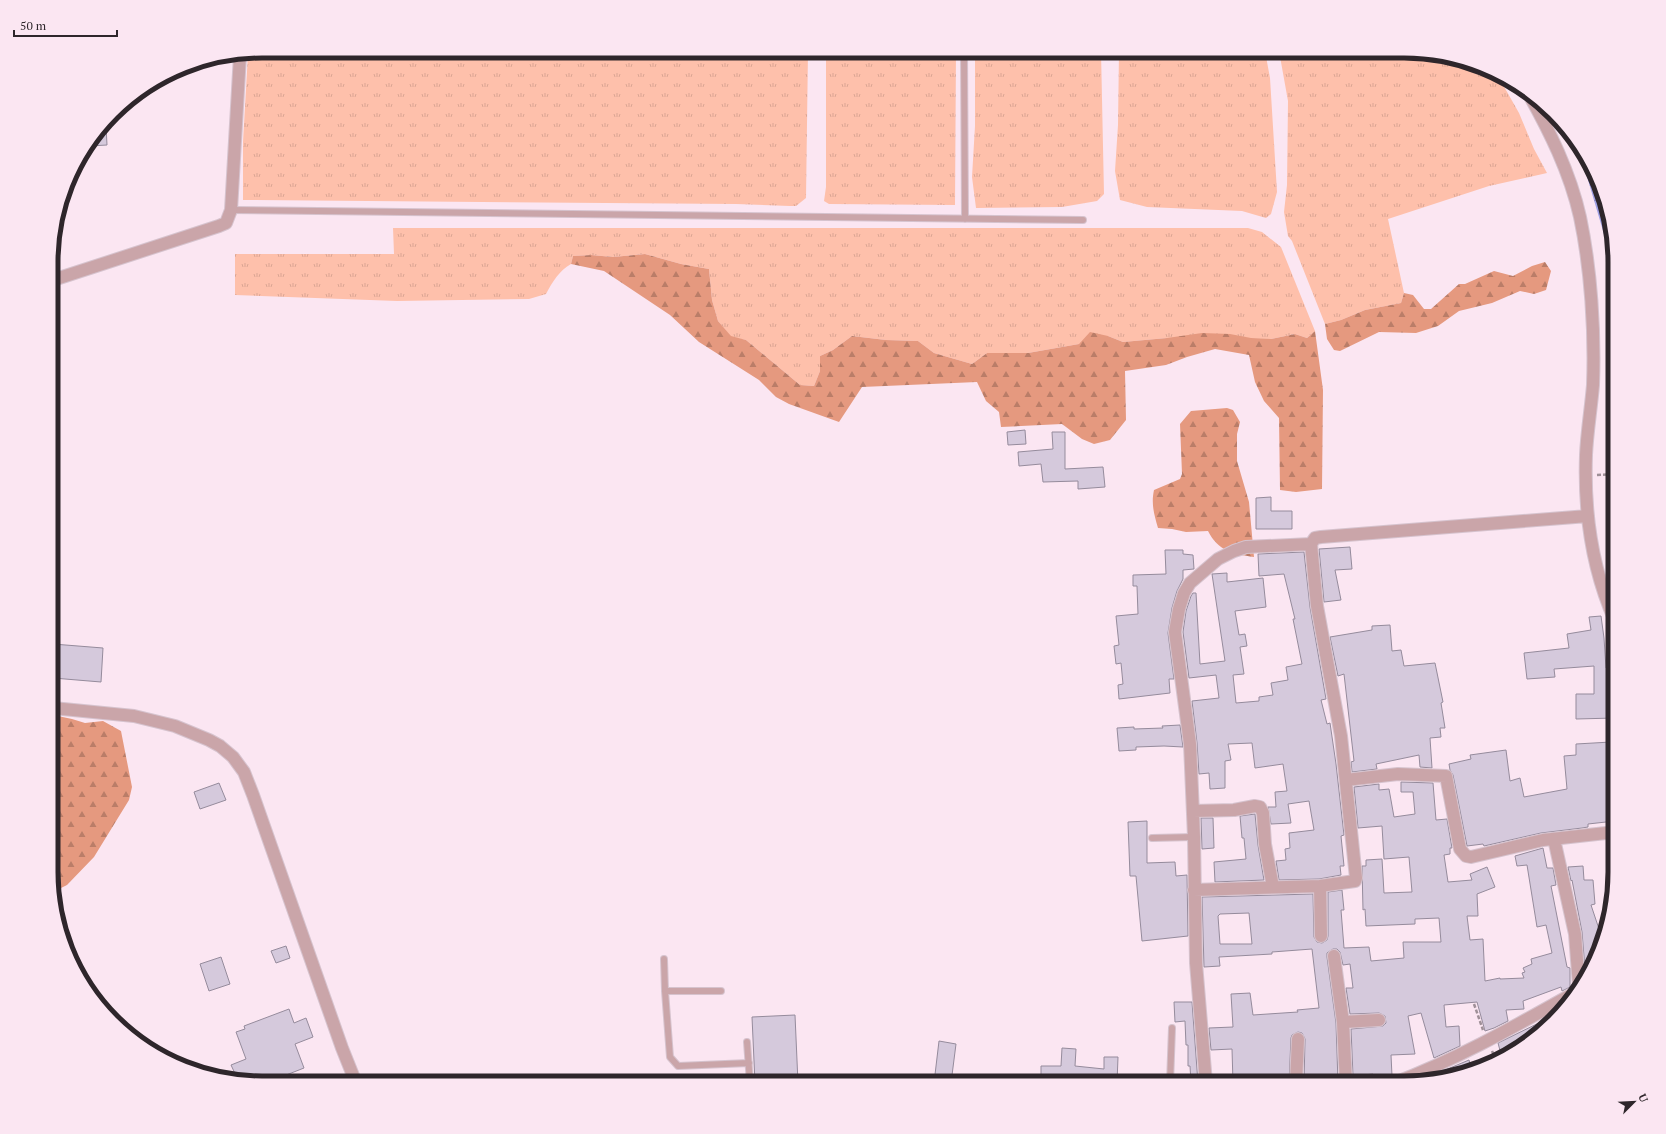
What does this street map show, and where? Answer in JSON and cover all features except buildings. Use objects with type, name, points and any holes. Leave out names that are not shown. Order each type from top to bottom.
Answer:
[{"type":"street","points":[[58,278],[226,223],[230,218],[231,210],[240,59]]},
{"type":"street","points":[[1535,106],[1560,157],[1580,216],[1586,257],[1593,349],[1593,386],[1586,455],[1588,516],[1593,552],[1608,606]]},
{"type":"street","points":[[1194,890],[1320,886],[1355,881],[1356,878],[1341,736],[1318,606],[1310,544],[1315,538],[1321,536],[1588,516]]},
{"type":"street","points":[[1205,1076],[1196,963],[1194,837],[1190,744],[1175,632],[1179,609],[1184,594],[1196,577],[1218,559],[1234,551],[1246,546],[1310,544]]},
{"type":"street","points":[[58,708],[134,716],[175,726],[209,740],[220,746],[233,757],[244,772],[253,795],[353,1076]]},
{"type":"street","points":[[1346,780],[1398,774],[1446,776],[1460,848],[1466,856],[1554,839],[1608,833]]},
{"type":"street","points":[[1193,811],[1234,810],[1254,806],[1260,808],[1263,813],[1265,844],[1273,887]]},
{"type":"street","points":[[1554,839],[1575,934],[1578,978]]},
{"type":"street","points":[[1320,886],[1321,936]]},
{"type":"street","points":[[1334,956],[1343,1022],[1346,1076]]},
{"type":"street","points":[[1414,1076],[1488,1042],[1563,999]]},
{"type":"street","points":[[1343,1022],[1379,1020]]},
{"type":"street","points":[[1296,1076],[1298,1039]]},
{"type":"lane","points":[[964,58],[964,219]]},
{"type":"lane","points":[[231,210],[1083,220]]},
{"type":"lane","points":[[1152,838],[1194,837]]},
{"type":"lane","points":[[664,959],[670,1057],[672,1061],[678,1066],[749,1063]]},
{"type":"lane","points":[[665,991],[720,990]]},
{"type":"lane","points":[[1170,1076],[1172,1028]]},
{"type":"lane","points":[[747,1042],[750,1076]]},
{"type":"path","points":[[1602,475],[1608,475]]},
{"type":"green space","points":[[248,58],[808,58],[806,198],[796,206],[736,204],[243,200],[243,142]]},
{"type":"green space","points":[[826,58],[956,58],[955,205],[829,204],[824,201],[826,187]]},
{"type":"green space","points":[[975,58],[1101,58],[1104,194],[1097,201],[1062,207],[976,208],[972,177],[975,126]]},
{"type":"green space","points":[[1119,58],[1266,58],[1270,78],[1277,192],[1271,214],[1266,218],[1242,211],[1147,207],[1120,200],[1115,171],[1118,125]]},
{"type":"green space","points":[[1280,58],[1418,58],[1457,65],[1482,73],[1502,83],[1519,113],[1534,149],[1547,173],[1489,186],[1388,219],[1404,293],[1401,303],[1365,310],[1341,320],[1325,324],[1292,241],[1288,236],[1284,212],[1287,185],[1288,101]]},
{"type":"green space","points":[[393,228],[1248,228],[1262,232],[1281,247],[1315,331],[1307,338],[1295,334],[1271,339],[1167,338],[1123,342],[1108,336],[1079,344],[1028,353],[987,353],[972,364],[934,353],[918,341],[886,340],[852,336],[833,350],[820,356],[820,371],[814,386],[800,385],[746,340],[731,337],[718,321],[712,300],[709,269],[681,264],[645,254],[613,257],[591,255],[573,256],[571,264],[557,277],[546,294],[529,299],[397,301],[235,295],[235,254],[394,254]]},
{"type":"green space","points":[[645,254],[681,264],[709,269],[712,300],[718,321],[731,336],[746,340],[800,385],[814,386],[820,371],[820,356],[833,350],[852,336],[886,340],[918,341],[934,353],[972,364],[987,353],[1028,353],[1079,344],[1090,332],[1108,336],[1123,342],[1202,333],[1230,334],[1251,338],[1271,339],[1295,334],[1307,338],[1315,331],[1323,390],[1322,489],[1296,492],[1280,490],[1279,418],[1264,401],[1255,382],[1249,355],[1215,349],[1166,365],[1125,371],[1126,420],[1110,440],[1094,444],[1082,439],[1062,424],[1001,427],[999,412],[986,401],[977,382],[862,387],[839,422],[789,404],[776,397],[759,380],[699,342],[670,315],[604,271],[571,264],[573,256],[591,255],[613,257]]},
{"type":"green space","points":[[1545,262],[1551,271],[1546,290],[1534,294],[1520,291],[1492,303],[1459,311],[1438,326],[1416,333],[1379,332],[1340,351],[1334,350],[1327,339],[1325,324],[1341,320],[1365,310],[1401,303],[1404,293],[1413,295],[1424,309],[1431,309],[1459,284],[1465,284],[1494,271],[1513,276],[1532,266]]},
{"type":"green space","points":[[1227,408],[1233,410],[1240,422],[1237,434],[1237,461],[1249,502],[1254,557],[1233,553],[1221,547],[1216,543],[1208,531],[1186,532],[1158,528],[1154,514],[1154,490],[1180,479],[1182,474],[1180,424],[1191,411]]},
{"type":"green space","points":[[58,716],[85,723],[103,721],[121,731],[132,787],[129,800],[94,857],[67,885],[58,889]]},
{"type":"water","points":[[1584,165],[1593,184],[1604,222],[1608,248],[1608,288],[1606,241]]}]
